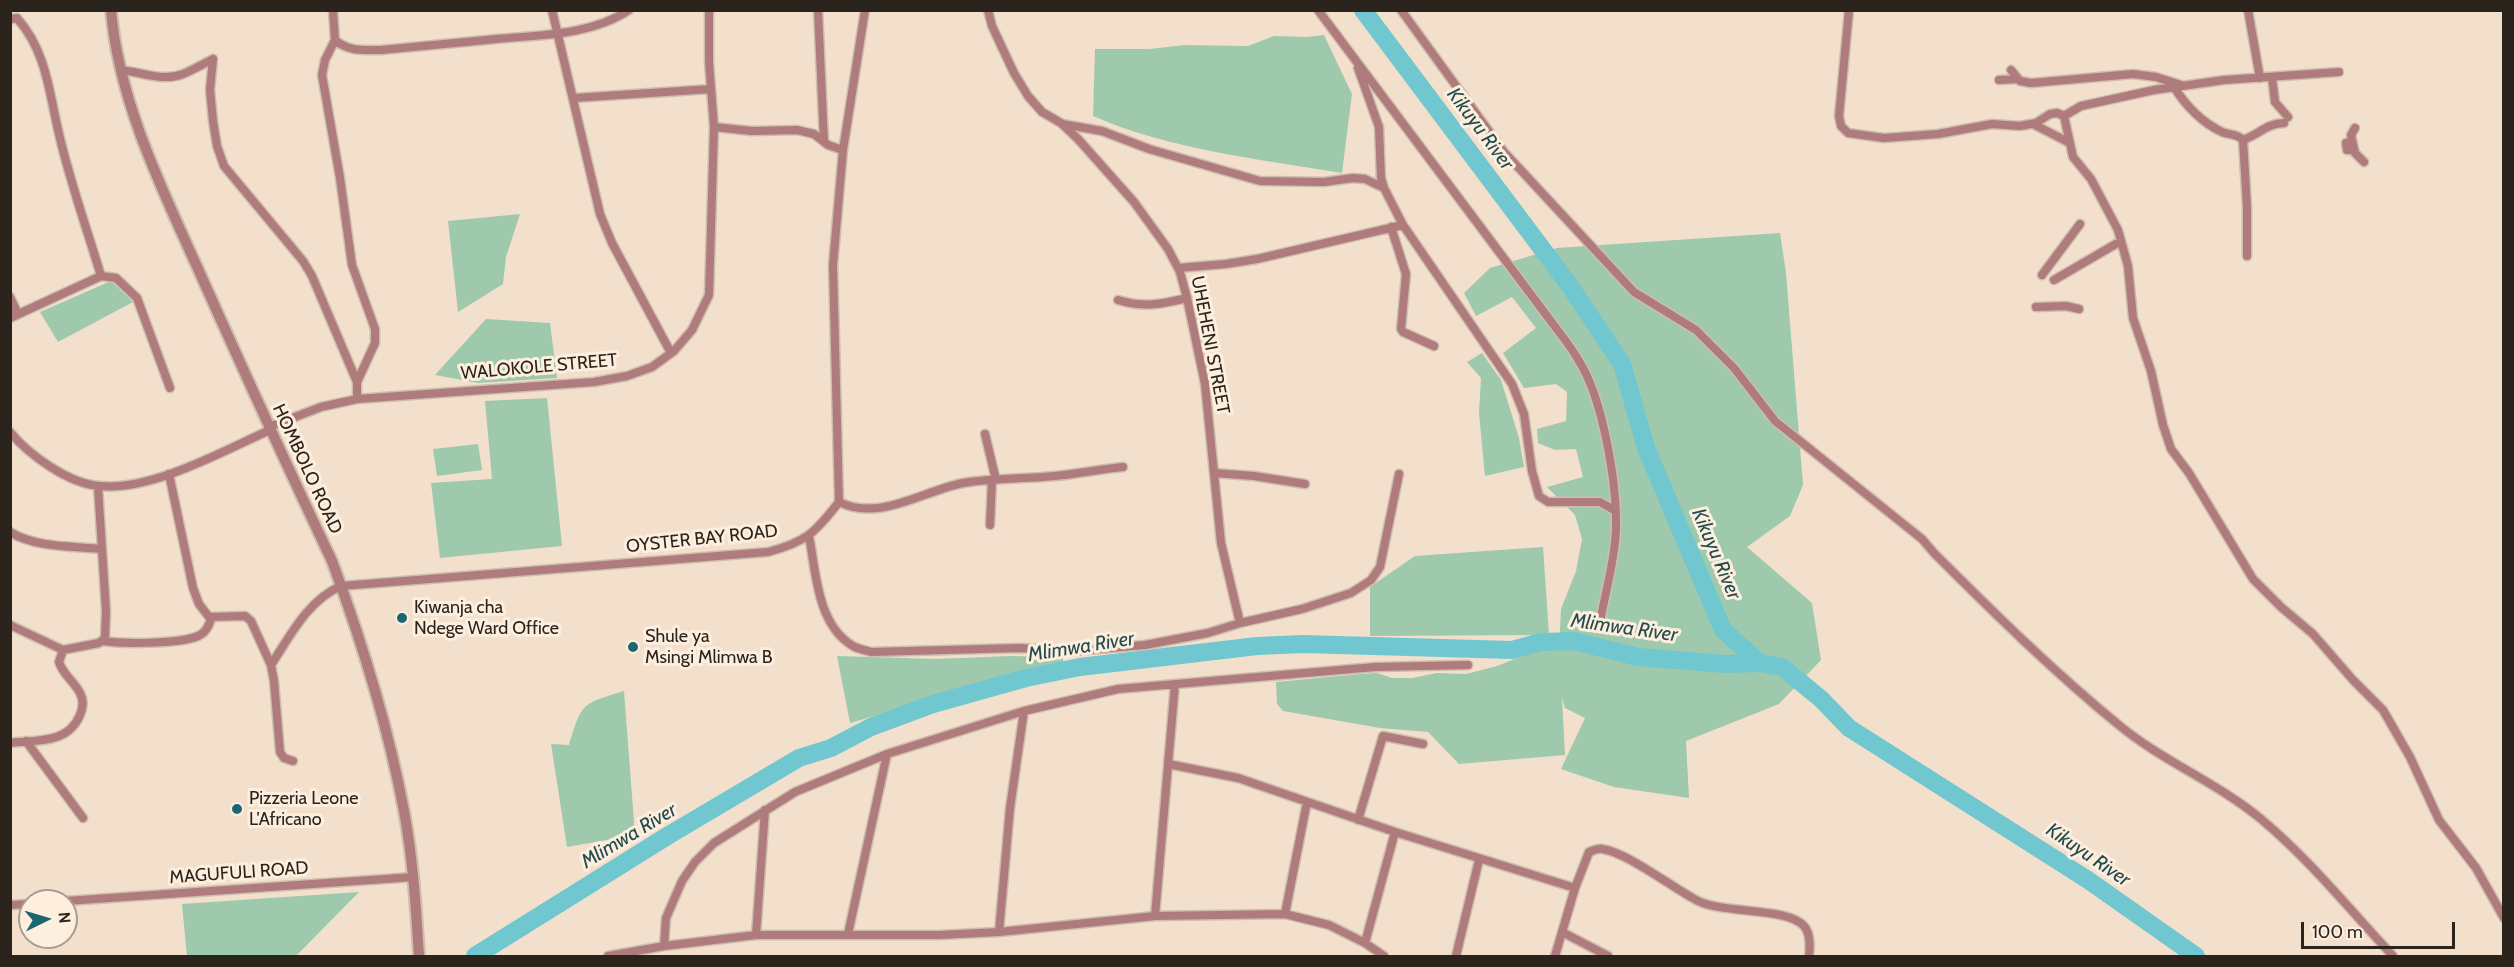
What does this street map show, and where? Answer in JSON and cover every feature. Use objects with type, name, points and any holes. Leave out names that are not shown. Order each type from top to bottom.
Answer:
[{"type":"street","name":"HOMBOLO ROAD","points":[[111,10],[121,70],[149,155],[270,429],[332,561],[374,687],[404,811],[414,877],[419,957]]},
{"type":"street","points":[[333,10],[335,40],[325,60],[322,75],[352,265],[375,329],[375,343],[357,382]]},
{"type":"street","points":[[552,10],[600,214],[612,243],[671,353]]},
{"type":"street","points":[[335,40],[353,50],[381,50],[558,33],[617,19],[629,10]]},
{"type":"street","name":"WALOKOLE STREET","points":[[98,486],[148,481],[169,474],[321,407],[357,399],[594,382],[627,376],[652,367],[671,353],[692,330],[709,295],[714,127],[709,10]]},
{"type":"street","points":[[818,10],[824,141]]},
{"type":"street","points":[[865,10],[843,150],[833,265],[839,502],[852,509],[864,510],[896,504],[962,484],[1123,467]]},
{"type":"street","name":"UHEHENI STREET","points":[[988,10],[992,26],[1014,74],[1028,96],[1042,112],[1061,123],[1078,139],[1134,202],[1168,249],[1178,268],[1187,298],[1205,384],[1221,543],[1240,623]]},
{"type":"street","points":[[1318,10],[1580,362],[1593,390],[1601,416],[1611,472],[1616,529],[1599,628]]},
{"type":"street","points":[[1401,10],[1504,152],[1634,292],[1696,330],[1734,368],[1775,421],[1922,539],[1934,554],[2030,647],[2122,728],[2239,801],[2262,819],[2322,877],[2393,957]]},
{"type":"street","points":[[1849,10],[1839,116],[1841,126],[1848,133],[1902,138],[1938,134],[1976,126],[2020,126],[2033,124],[2050,114],[2064,116],[2072,110],[2100,100],[2174,87],[2339,72]]},
{"type":"street","points":[[2248,10],[2260,78]]},
{"type":"street","points":[[10,19],[17,18],[31,34],[47,73],[59,134],[101,276]]},
{"type":"street","points":[[1354,58],[1379,127],[1381,178],[1384,188],[1403,225],[1512,384],[1524,414],[1532,471],[1539,496],[1548,502],[1600,502],[1614,510]]},
{"type":"street","points":[[121,70],[155,77],[170,77],[182,74],[213,59],[210,90],[213,121],[217,146],[224,166],[303,261],[330,316],[357,382],[357,399]]},
{"type":"street","points":[[2011,70],[2018,79]]},
{"type":"street","points":[[1999,80],[2018,79],[2031,83],[2133,74],[2156,77],[2185,86]]},
{"type":"street","points":[[2243,140],[2266,126],[2286,120],[2275,102],[2272,77]]},
{"type":"street","points":[[2174,87],[2191,111],[2220,131],[2239,136],[2243,140],[2247,256]]},
{"type":"street","points":[[574,98],[711,89]]},
{"type":"street","points":[[2064,116],[2073,157],[2091,179],[2110,214],[2121,241],[2128,266],[2133,318],[2151,371],[2163,425],[2171,448],[2189,473],[2253,579],[2313,634],[2383,710],[2410,757],[2439,820],[2476,868],[2504,918]]},
{"type":"street","points":[[1061,123],[1102,131],[1149,149],[1260,181],[1324,182],[1353,178],[1365,179],[1384,188]]},
{"type":"street","points":[[2033,124],[2068,142]]},
{"type":"street","points":[[714,127],[752,131],[797,130],[814,134],[843,150]]},
{"type":"street","points":[[2352,140],[2364,162]]},
{"type":"street","points":[[2042,274],[2080,224]]},
{"type":"street","points":[[1178,268],[1257,259],[1403,225]]},
{"type":"street","points":[[1391,227],[1406,274],[1401,329],[1434,346]]},
{"type":"street","points":[[2054,280],[2121,241]]},
{"type":"street","points":[[10,297],[14,316],[101,276],[116,278],[137,298],[170,387]]},
{"type":"street","points":[[1118,300],[1134,305],[1149,305],[1187,298]]},
{"type":"street","points":[[2036,307],[2066,306],[2079,309]]},
{"type":"street","points":[[10,432],[32,454],[50,467],[98,486],[106,611],[103,641]]},
{"type":"street","points":[[985,434],[994,480],[990,525]]},
{"type":"street","points":[[1214,473],[1254,476],[1305,484]]},
{"type":"street","points":[[169,474],[193,588],[203,610],[212,617],[245,615],[251,621],[271,665],[278,743],[284,758],[293,761]]},
{"type":"street","points":[[809,536],[826,615],[836,631],[853,646],[871,652],[1020,648],[1075,651],[1145,645],[1199,635],[1312,606],[1351,593],[1371,580],[1380,567],[1385,550],[1399,474]]},
{"type":"street","name":"OYSTER BAY ROAD","points":[[341,586],[768,552],[794,545],[809,536],[823,523],[839,502]]},
{"type":"street","points":[[10,532],[20,538],[48,544],[102,549]]},
{"type":"street","points":[[271,665],[310,609],[327,593],[341,586]]},
{"type":"street","points":[[10,625],[63,650],[103,641],[131,643],[193,637],[206,630],[212,617]]},
{"type":"street","points":[[10,743],[60,738],[70,732],[84,708],[81,694],[62,671],[58,662],[63,650]]},
{"type":"street","points":[[664,946],[666,918],[682,881],[695,862],[714,843],[795,792],[887,754],[1024,711],[1118,689],[1375,667],[1468,665]]},
{"type":"street","points":[[1155,916],[1175,684]]},
{"type":"street","points":[[999,932],[1010,808],[1024,711]]},
{"type":"street","points":[[1358,820],[1383,736],[1423,744]]},
{"type":"street","points":[[26,741],[83,818]]},
{"type":"street","points":[[848,934],[887,754]]},
{"type":"street","points":[[1168,764],[1238,778],[1479,860],[1555,880],[1575,888]]},
{"type":"street","points":[[1285,914],[1307,802]]},
{"type":"street","points":[[756,935],[765,810]]},
{"type":"street","points":[[1365,943],[1395,832]]},
{"type":"street","points":[[1555,957],[1575,888],[1589,852],[1602,849],[1636,864],[1699,902],[1716,908],[1760,912],[1797,921],[1805,926],[1809,936],[1809,957]]},
{"type":"street","points":[[1456,957],[1479,860]]},
{"type":"street","name":"MAGUFULI ROAD","points":[[78,900],[414,877]]},
{"type":"street","points":[[608,957],[664,946],[756,935],[939,935],[999,932],[1155,916],[1285,914],[1329,925],[1365,943],[1384,957]]},
{"type":"street","points":[[1562,932],[1608,957]]},
{"type":"green space","points":[[1324,35],[1352,94],[1342,173],[1247,158],[1184,145],[1123,128],[1093,116],[1095,49],[1150,49],[1184,45],[1248,46],[1274,36]]},
{"type":"green space","points":[[520,214],[506,257],[503,284],[458,312],[448,221]]},
{"type":"green space","points":[[1780,233],[1786,273],[1803,485],[1790,516],[1747,547],[1812,603],[1821,660],[1779,704],[1686,741],[1689,798],[1614,787],[1561,769],[1585,718],[1565,708],[1562,698],[1565,755],[1459,764],[1428,732],[1380,728],[1283,711],[1277,704],[1276,682],[1377,673],[1392,678],[1412,678],[1437,673],[1466,674],[1497,666],[1532,652],[1559,648],[1561,609],[1576,571],[1582,539],[1575,515],[1547,487],[1583,477],[1576,449],[1555,450],[1538,443],[1537,429],[1566,421],[1567,392],[1556,384],[1524,388],[1503,353],[1536,328],[1512,297],[1476,316],[1464,293],[1490,268],[1557,248]]},
{"type":"green space","points":[[111,281],[133,302],[58,342],[40,312]]},
{"type":"green space","points":[[486,319],[550,323],[557,378],[478,383],[435,375]]},
{"type":"green space","points":[[1482,353],[1501,380],[1519,438],[1524,467],[1485,476],[1479,413],[1481,378],[1467,362]]},
{"type":"green space","points":[[547,398],[562,546],[440,558],[431,483],[492,479],[485,401]]},
{"type":"green space","points":[[478,444],[482,470],[437,476],[433,449]]},
{"type":"green space","points":[[1543,547],[1549,635],[1370,636],[1370,587],[1415,556]]},
{"type":"green space","points":[[837,656],[936,659],[1010,656],[1063,657],[1063,665],[999,680],[850,723]]},
{"type":"green space","points":[[624,691],[635,835],[567,847],[551,744],[569,745],[577,720],[586,707],[592,702]]},
{"type":"green space","points":[[359,892],[296,956],[187,956],[182,904]]},
{"type":"waterway","name":"Kikuyu River","points":[[1363,10],[1570,286],[1622,364],[1646,448],[1723,630],[1760,663],[1782,667],[1821,699],[1849,728],[2088,880],[2196,956]]},
{"type":"waterway","name":"Mlimwa River","points":[[475,956],[669,835],[799,758],[831,748],[871,727],[933,704],[1026,678],[1080,667],[1257,646],[1303,644],[1512,650],[1541,642],[1574,641],[1638,657],[1725,664],[1760,663]]},
{"type":"place","name":"Kiwanja cha Ndege Ward Office","points":[[402,618]]},
{"type":"place","name":"Shule ya Msingi Mlimwa B","points":[[633,647]]},
{"type":"place","name":"Pizzeria Leone L'Africano","points":[[237,809]]}]
